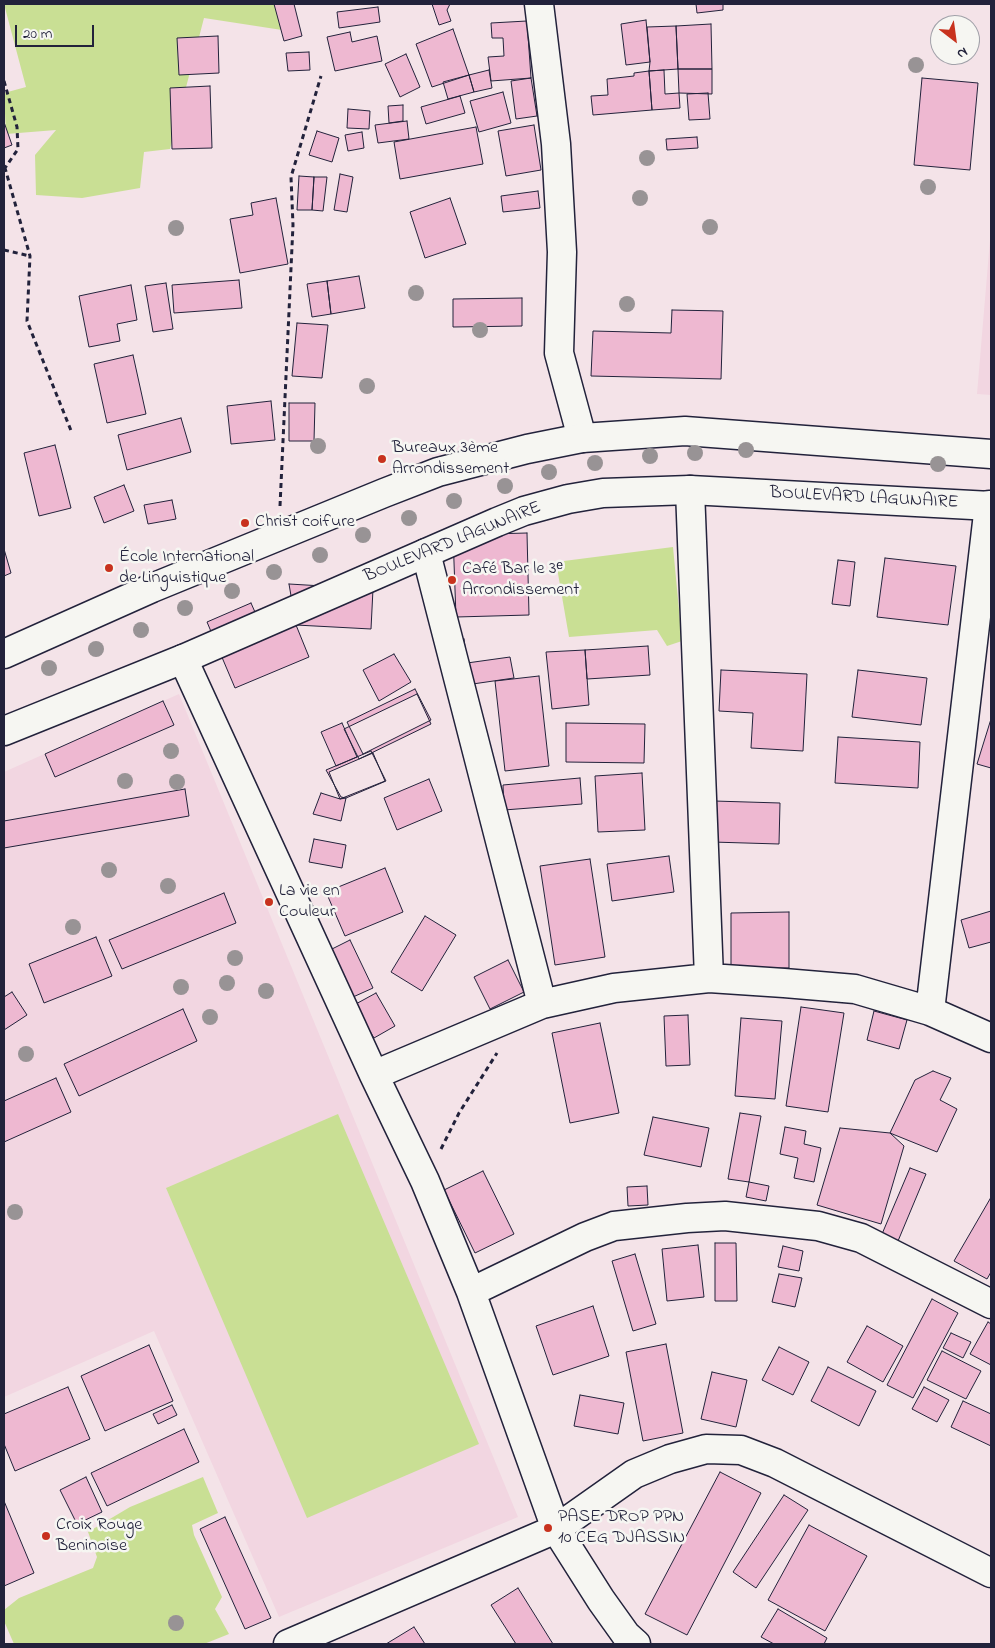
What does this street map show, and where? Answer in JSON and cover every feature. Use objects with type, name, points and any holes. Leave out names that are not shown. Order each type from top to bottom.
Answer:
[{"type":"street","points":[[538,4],[557,154],[562,252],[559,353],[582,438]]},
{"type":"street","points":[[4,654],[152,588],[438,472],[527,449],[582,438],[685,431],[991,454]]},
{"type":"street","points":[[690,490],[709,978]]},
{"type":"street","name":"BOULEVARD LAGUNAIRE","points":[[4,731],[182,659],[524,510],[568,499],[603,493],[690,490],[990,505]]},
{"type":"street","points":[[930,1011],[990,505]]},
{"type":"street","points":[[426,553],[532,1008]]},
{"type":"street","points":[[182,659],[374,1075],[425,1181],[472,1292],[556,1529],[601,1600],[626,1635],[636,1644]]},
{"type":"street","points":[[374,1075],[532,1008],[614,988],[709,978],[784,982],[855,989],[930,1011],[991,1038]]},
{"type":"street","points":[[472,1292],[585,1237],[614,1226],[725,1216],[818,1226],[861,1238],[991,1304]]},
{"type":"street","points":[[288,1644],[333,1636],[556,1529],[634,1474],[670,1459],[706,1449],[741,1450],[775,1463],[991,1573]]},
{"type":"path","points":[[279,537],[293,226],[291,178],[321,76]]},
{"type":"path","points":[[4,80],[16,127],[18,150],[5,168],[30,256],[27,321],[72,433]]},
{"type":"path","points":[[4,250],[30,256]]},
{"type":"path","points":[[425,1181],[459,1114],[532,1008]]},
{"type":"shaded area","points":[[991,228],[991,395],[977,394]]},
{"type":"shaded area","points":[[179,694],[518,1517],[279,1617],[154,1331],[4,1397],[4,772]]},
{"type":"green space","points":[[4,4],[278,4],[282,30],[204,18],[170,149],[144,152],[140,188],[82,198],[36,195],[35,155],[56,130],[6,134],[4,93],[26,87]]},
{"type":"green space","points":[[673,547],[682,641],[667,646],[657,630],[569,637],[556,562]]},
{"type":"green space","points":[[338,1114],[479,1444],[307,1518],[166,1188]]},
{"type":"green space","points":[[203,1477],[218,1513],[192,1525],[194,1535],[222,1597],[215,1609],[229,1634],[204,1644],[14,1644],[4,1621],[4,1610],[19,1598],[93,1568],[97,1557],[88,1532],[130,1507]]},
{"type":"building","points":[[274,4],[294,4],[302,36],[284,41]]},
{"type":"building","points":[[432,4],[450,4],[447,10],[451,21],[439,25]]},
{"type":"building","points":[[696,4],[723,4],[723,10],[697,13]]},
{"type":"building","points":[[378,7],[380,22],[339,28],[337,12]]},
{"type":"building","points":[[646,20],[650,62],[626,65],[621,24]]},
{"type":"building","points":[[527,21],[531,78],[491,81],[488,57],[504,56],[503,38],[492,38],[491,23]]},
{"type":"building","points":[[711,24],[712,69],[678,69],[676,26]]},
{"type":"building","points":[[676,26],[678,69],[649,71],[647,27]]},
{"type":"building","points":[[453,29],[469,75],[432,87],[416,44]]},
{"type":"building","points":[[350,32],[352,42],[377,36],[382,61],[335,71],[327,37]]},
{"type":"building","points":[[218,36],[219,73],[179,75],[177,38]]},
{"type":"building","points":[[309,52],[310,70],[288,71],[286,53]]},
{"type":"building","points":[[406,54],[420,87],[400,97],[385,64]]},
{"type":"building","points":[[678,69],[712,69],[712,94],[679,93]]},
{"type":"building","points":[[489,70],[492,88],[474,92],[469,75]]},
{"type":"building","points":[[664,70],[665,94],[679,93],[680,108],[652,110],[649,71]]},
{"type":"building","points":[[649,71],[652,110],[593,115],[591,96],[608,95],[607,79],[634,76],[634,73]]},
{"type":"building","points":[[469,75],[474,92],[448,99],[443,82]]},
{"type":"building","points":[[531,78],[537,116],[516,119],[511,81]]},
{"type":"building","points":[[922,78],[978,83],[970,170],[914,165]]},
{"type":"building","points":[[210,86],[212,148],[172,149],[170,88]]},
{"type":"building","points":[[503,92],[511,123],[479,132],[470,101]]},
{"type":"building","points":[[708,93],[710,119],[689,120],[687,94]]},
{"type":"building","points":[[460,96],[465,113],[426,124],[421,107]]},
{"type":"building","points":[[403,105],[403,121],[389,123],[388,106]]},
{"type":"building","points":[[348,109],[370,111],[369,129],[347,128]]},
{"type":"building","points":[[407,121],[409,139],[378,143],[375,125]]},
{"type":"building","points":[[4,122],[12,145],[4,148]]},
{"type":"building","points":[[534,125],[541,170],[506,176],[498,131]]},
{"type":"building","points":[[476,127],[483,164],[400,179],[394,142]]},
{"type":"building","points":[[317,131],[339,138],[332,162],[309,155]]},
{"type":"building","points":[[362,132],[364,148],[348,151],[345,135]]},
{"type":"building","points":[[697,137],[698,148],[667,150],[666,139]]},
{"type":"building","points":[[340,174],[353,177],[347,212],[334,210]]},
{"type":"building","points":[[299,176],[314,177],[312,210],[297,210]]},
{"type":"building","points":[[314,177],[327,177],[323,211],[312,210]]},
{"type":"building","points":[[538,191],[540,208],[503,212],[501,196]]},
{"type":"building","points":[[276,198],[288,264],[240,273],[230,219],[253,215],[251,203]]},
{"type":"building","points":[[450,198],[466,244],[425,258],[410,212]]},
{"type":"building","points":[[359,276],[365,308],[331,314],[327,281]]},
{"type":"building","points":[[239,280],[242,308],[174,313],[172,285]]},
{"type":"building","points":[[327,281],[331,314],[312,317],[307,284]]},
{"type":"building","points":[[166,283],[173,329],[153,332],[145,286]]},
{"type":"building","points":[[131,285],[137,320],[117,324],[120,341],[89,347],[79,296]]},
{"type":"building","points":[[522,298],[522,326],[453,327],[453,299]]},
{"type":"building","points":[[672,310],[723,311],[721,379],[591,376],[593,331],[671,333]]},
{"type":"building","points":[[297,323],[328,325],[322,378],[292,376]]},
{"type":"building","points":[[133,355],[146,414],[107,423],[94,364]]},
{"type":"building","points":[[271,401],[275,440],[231,444],[227,406]]},
{"type":"building","points":[[289,403],[315,403],[314,441],[289,441]]},
{"type":"building","points":[[181,418],[191,452],[127,470],[118,435]]},
{"type":"building","points":[[55,445],[71,508],[39,516],[24,453]]},
{"type":"building","points":[[124,485],[134,511],[104,523],[94,497]]},
{"type":"building","points":[[172,500],[176,519],[148,524],[144,505]]},
{"type":"building","points":[[527,533],[529,615],[456,617],[453,535]]},
{"type":"building","points":[[4,549],[11,573],[4,576]]},
{"type":"building","points":[[885,558],[956,566],[948,625],[877,617]]},
{"type":"building","points":[[838,560],[855,562],[850,606],[832,604]]},
{"type":"building","points":[[289,584],[373,589],[371,629],[296,625]]},
{"type":"building","points":[[251,603],[266,637],[296,625],[309,657],[235,688],[207,622]]},
{"type":"building","points":[[464,639],[467,663],[510,657],[514,678],[452,687],[446,642]]},
{"type":"building","points":[[648,646],[650,675],[587,679],[585,650]]},
{"type":"building","points":[[585,650],[589,705],[552,709],[546,652]]},
{"type":"building","points":[[394,654],[411,682],[379,701],[363,670]]},
{"type":"building","points":[[721,670],[807,674],[803,751],[751,748],[753,713],[719,711]]},
{"type":"building","points":[[858,670],[927,678],[921,725],[852,717]]},
{"type":"building","points":[[539,676],[549,766],[505,771],[495,681]]},
{"type":"building","points":[[415,689],[431,720],[363,754],[347,722]]},
{"type":"building","points":[[417,694],[431,724],[359,759],[344,729]]},
{"type":"building","points":[[163,701],[174,725],[55,777],[45,754]]},
{"type":"building","points":[[991,719],[991,768],[977,764]]},
{"type":"building","points":[[342,723],[357,757],[336,766],[321,732]]},
{"type":"building","points":[[566,723],[645,724],[644,763],[566,762]]},
{"type":"building","points":[[838,737],[920,742],[918,788],[835,783]]},
{"type":"building","points":[[371,751],[386,781],[346,798],[341,797],[326,770]]},
{"type":"building","points":[[373,753],[385,781],[340,799],[329,772]]},
{"type":"building","points":[[642,773],[645,830],[598,832],[595,776]]},
{"type":"building","points":[[580,778],[582,804],[504,810],[503,785]]},
{"type":"building","points":[[429,779],[442,811],[397,830],[384,798]]},
{"type":"building","points":[[185,789],[189,816],[4,848],[4,821]]},
{"type":"building","points":[[321,793],[340,799],[346,798],[341,821],[313,814]]},
{"type":"building","points":[[714,801],[780,803],[779,844],[712,842]]},
{"type":"building","points":[[314,839],[346,845],[342,868],[309,862]]},
{"type":"building","points":[[669,856],[674,892],[612,901],[607,864]]},
{"type":"building","points":[[590,859],[605,957],[555,965],[540,866]]},
{"type":"building","points":[[385,868],[403,912],[345,936],[326,892]]},
{"type":"building","points":[[224,893],[236,923],[122,969],[109,940]]},
{"type":"building","points":[[991,911],[991,942],[969,948],[961,920]]},
{"type":"building","points":[[789,912],[789,968],[731,969],[731,913]]},
{"type":"building","points":[[425,916],[456,935],[422,991],[391,972]]},
{"type":"building","points":[[96,937],[112,976],[44,1003],[29,964]]},
{"type":"building","points":[[350,940],[373,988],[353,997],[330,950]]},
{"type":"building","points":[[508,960],[524,992],[490,1009],[474,977]]},
{"type":"building","points":[[12,992],[27,1015],[4,1030],[4,997]]},
{"type":"building","points":[[376,993],[395,1026],[374,1038],[354,1005]]},
{"type":"building","points":[[801,1007],[844,1013],[828,1112],[786,1106]]},
{"type":"building","points":[[183,1009],[197,1041],[79,1096],[64,1064]]},
{"type":"building","points":[[874,1011],[907,1020],[899,1049],[867,1040]]},
{"type":"building","points":[[688,1015],[690,1065],[666,1066],[664,1016]]},
{"type":"building","points":[[741,1018],[782,1021],[775,1099],[735,1096]]},
{"type":"building","points":[[600,1023],[619,1113],[570,1123],[552,1033]]},
{"type":"building","points":[[933,1071],[951,1078],[940,1100],[957,1109],[937,1152],[890,1133],[915,1080]]},
{"type":"building","points":[[56,1078],[71,1112],[4,1142],[4,1101]]},
{"type":"building","points":[[740,1113],[761,1116],[749,1182],[728,1179]]},
{"type":"building","points":[[653,1117],[709,1128],[701,1167],[644,1155]]},
{"type":"building","points":[[785,1127],[806,1131],[804,1144],[821,1148],[814,1182],[794,1178],[798,1158],[780,1154]]},
{"type":"building","points":[[840,1128],[890,1133],[904,1146],[881,1224],[817,1205]]},
{"type":"building","points":[[910,1168],[926,1174],[898,1241],[882,1234]]},
{"type":"building","points":[[483,1171],[514,1234],[475,1253],[444,1190]]},
{"type":"building","points":[[749,1182],[769,1186],[766,1201],[746,1197]]},
{"type":"building","points":[[647,1186],[648,1205],[628,1206],[627,1187]]},
{"type":"building","points":[[990,1199],[991,1272],[987,1279],[954,1261]]},
{"type":"building","points":[[715,1243],[736,1243],[737,1301],[715,1301]]},
{"type":"building","points":[[698,1245],[704,1297],[667,1301],[662,1249]]},
{"type":"building","points":[[783,1246],[803,1251],[799,1271],[778,1267]]},
{"type":"building","points":[[635,1254],[656,1324],[633,1331],[612,1261]]},
{"type":"building","points":[[779,1274],[802,1278],[795,1307],[772,1302]]},
{"type":"building","points":[[932,1299],[958,1313],[913,1398],[887,1385]]},
{"type":"building","points":[[593,1306],[609,1356],[553,1375],[536,1326]]},
{"type":"building","points":[[988,1322],[991,1324],[991,1365],[970,1354]]},
{"type":"building","points":[[867,1326],[903,1346],[883,1382],[847,1362]]},
{"type":"building","points":[[951,1333],[971,1342],[963,1358],[943,1348]]},
{"type":"building","points":[[666,1344],[683,1433],[643,1441],[626,1352]]},
{"type":"building","points":[[149,1345],[173,1401],[105,1431],[81,1376]]},
{"type":"building","points":[[779,1347],[809,1362],[793,1395],[762,1380]]},
{"type":"building","points":[[942,1351],[981,1371],[966,1399],[927,1380]]},
{"type":"building","points":[[828,1367],[876,1391],[859,1426],[811,1401]]},
{"type":"building","points":[[712,1372],[747,1380],[736,1427],[701,1419]]},
{"type":"building","points":[[68,1387],[90,1439],[15,1471],[4,1444],[4,1414]]},
{"type":"building","points":[[924,1387],[949,1400],[937,1422],[912,1409]]},
{"type":"building","points":[[580,1395],[624,1403],[618,1434],[574,1426]]},
{"type":"building","points":[[963,1401],[991,1414],[991,1446],[951,1427]]},
{"type":"building","points":[[172,1405],[177,1415],[158,1424],[153,1414]]},
{"type":"building","points":[[184,1429],[199,1462],[107,1506],[91,1473]]},
{"type":"building","points":[[720,1472],[761,1493],[687,1635],[645,1614]]},
{"type":"building","points":[[86,1477],[102,1512],[77,1524],[60,1490]]},
{"type":"building","points":[[784,1495],[808,1510],[756,1588],[733,1572]]},
{"type":"building","points":[[4,1501],[34,1573],[4,1586]]},
{"type":"building","points":[[225,1517],[271,1618],[245,1629],[200,1529]]},
{"type":"building","points":[[809,1525],[867,1556],[825,1631],[768,1600]]},
{"type":"building","points":[[518,1588],[553,1644],[516,1644],[491,1605]]},
{"type":"building","points":[[778,1609],[827,1638],[824,1644],[774,1644],[761,1637]]},
{"type":"building","points":[[414,1627],[425,1644],[386,1644]]},
{"type":"place","name":"Bureaux 3ème Arrondissement","points":[[382,459]]},
{"type":"place","name":"Christ coifure","points":[[245,523]]},
{"type":"place","name":"École International de Linguistique","points":[[109,568]]},
{"type":"place","name":"Café Bar le 3ᵉ Arrondissement","points":[[452,580]]},
{"type":"place","name":"La vie en Couleur","points":[[269,902]]},
{"type":"place","name":"PASE DROP PPN 10 CEG DJASSIN","points":[[548,1528]]},
{"type":"place","name":"Croix Rouge Beninoise","points":[[46,1536]]}]
